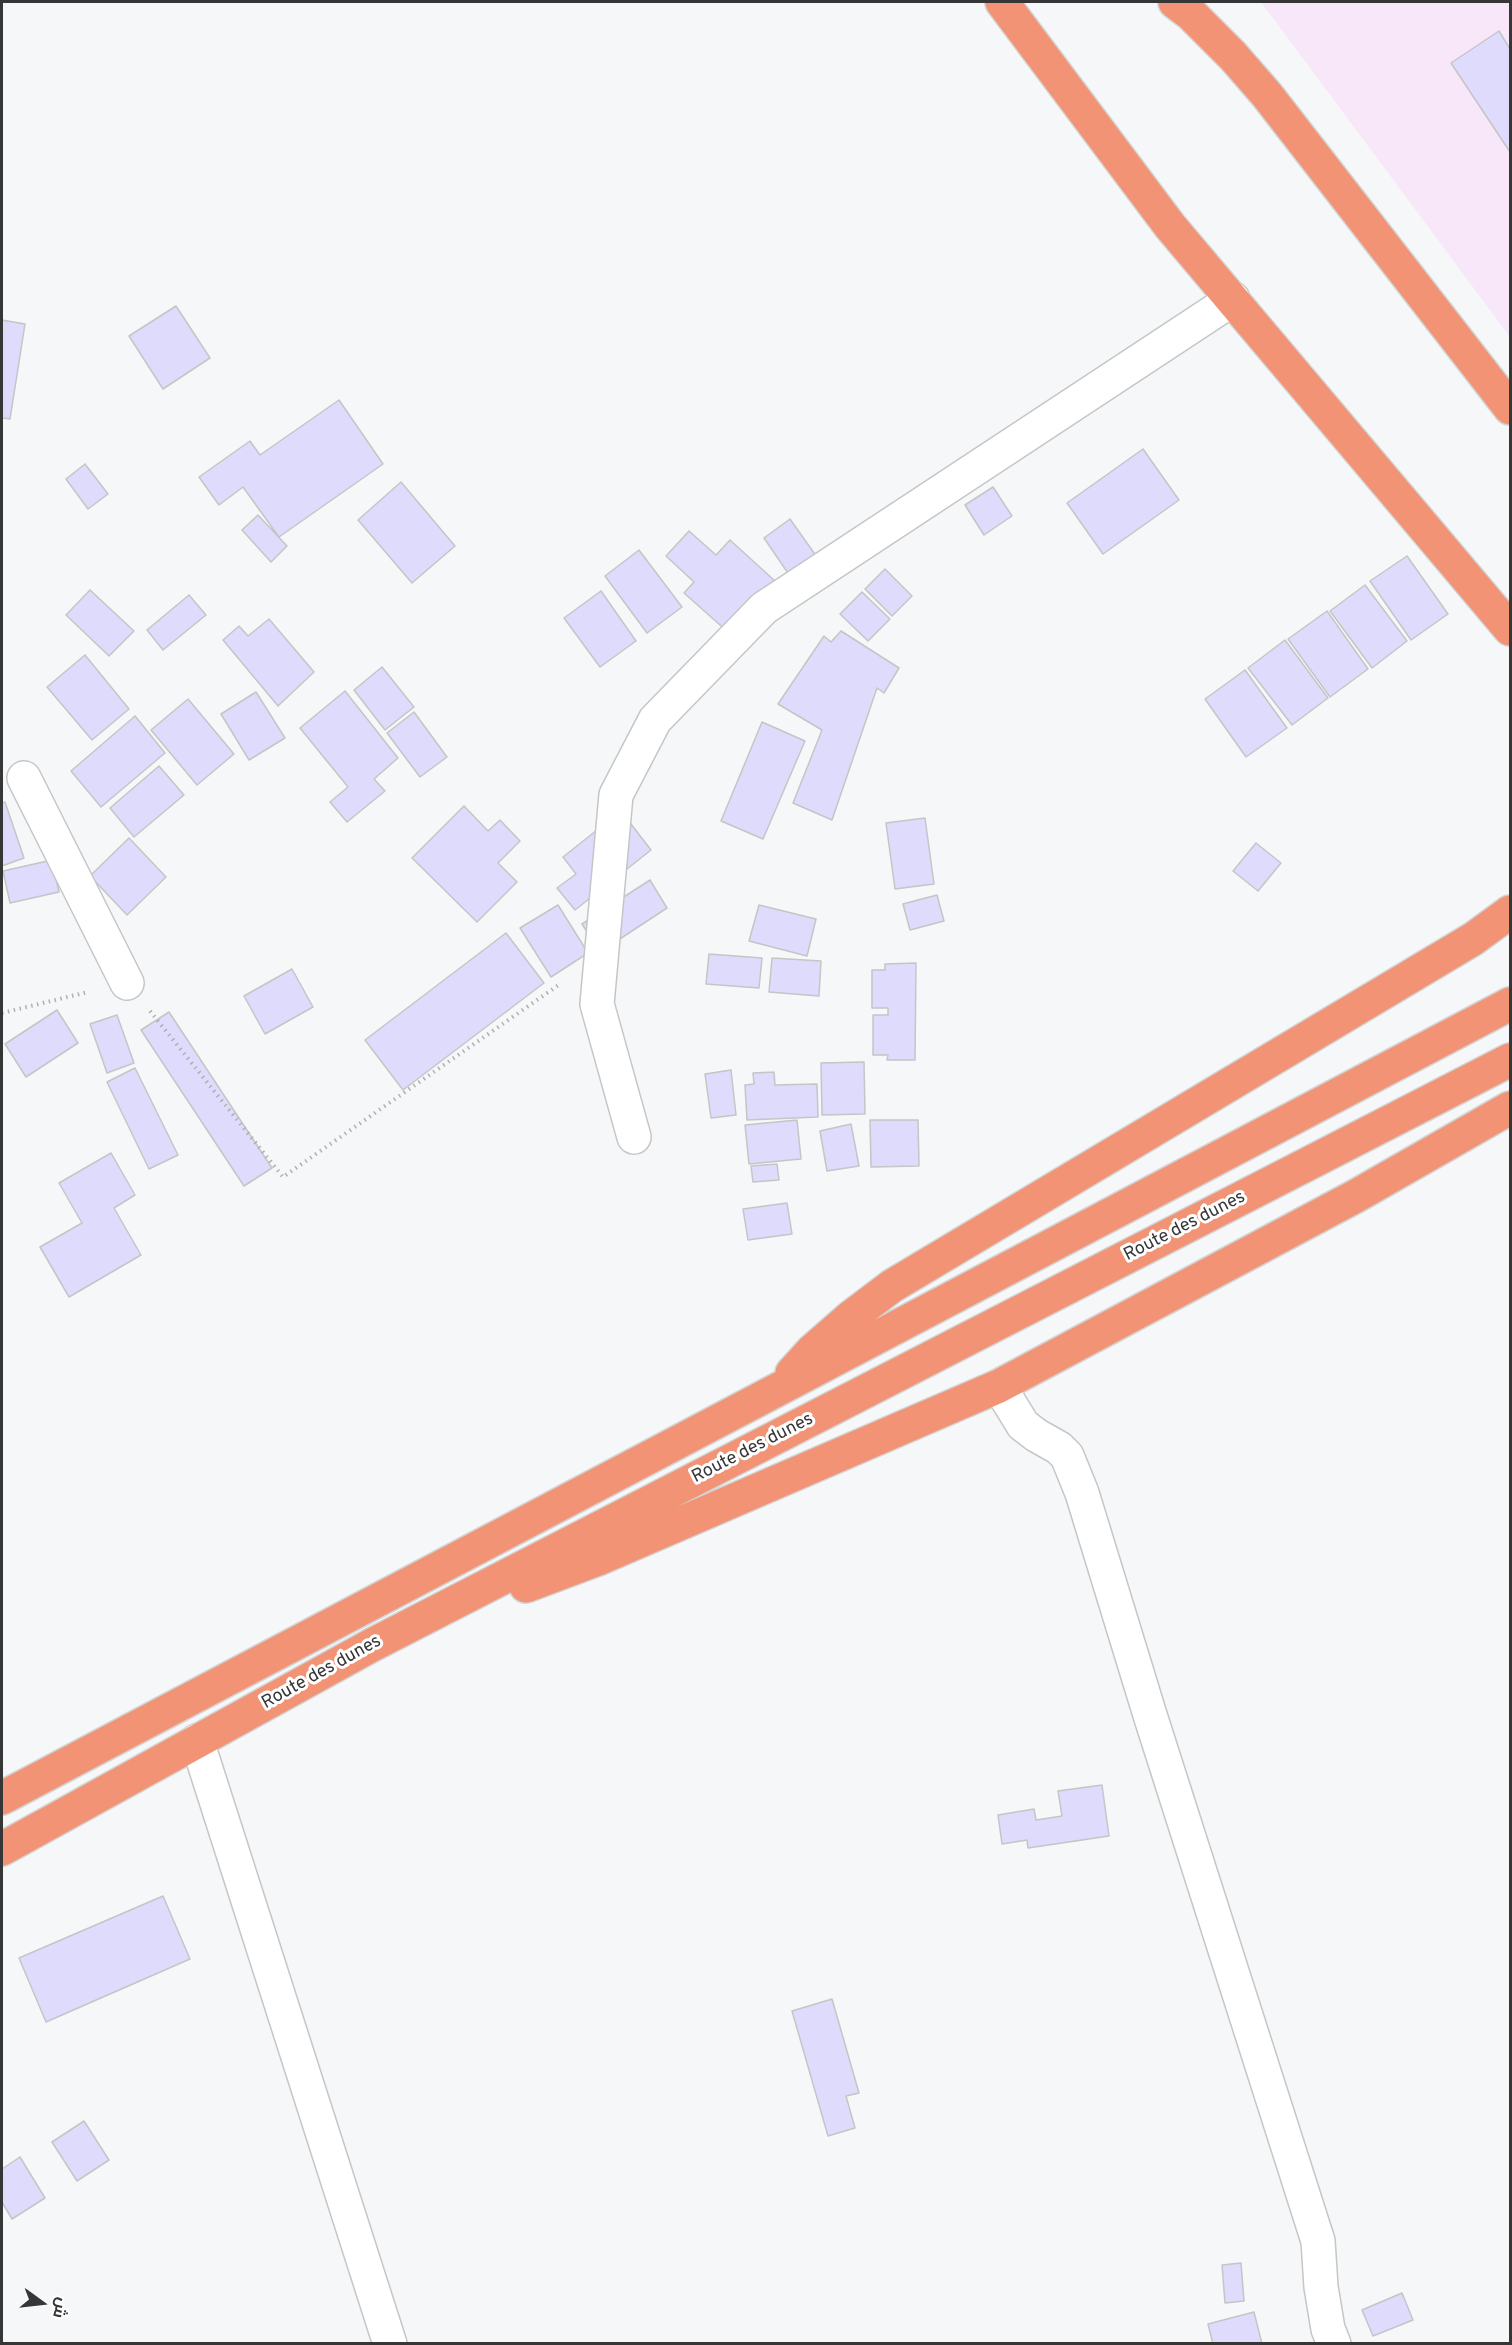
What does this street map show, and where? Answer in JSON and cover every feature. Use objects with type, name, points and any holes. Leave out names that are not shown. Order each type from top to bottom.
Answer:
[{"type":"highway","points":[[1002,2],[1170,226],[1510,628]]},
{"type":"highway","points":[[1175,2],[1191,14],[1233,56],[1267,95],[1510,408]]},
{"type":"highway","points":[[775,1392],[812,1351],[850,1317],[892,1286],[1473,939],[1510,912]]},
{"type":"highway","points":[[2,1798],[1510,1004]]},
{"type":"highway","name":"Route des dunes","points":[[2,1849],[372,1645],[1510,1060]]},
{"type":"highway","points":[[372,1645],[598,1559],[999,1386],[1356,1196],[1510,1108]]},
{"type":"street","points":[[634,1137],[597,1004],[616,795],[655,720],[764,608],[1233,299]]},
{"type":"street","points":[[24,778],[127,983]]},
{"type":"street","points":[[999,1386],[1023,1425],[1059,1448],[1067,1456],[1082,1493],[1150,1715],[1318,2241],[1321,2287],[1328,2329],[1334,2343]]},
{"type":"street","points":[[197,1742],[390,2343]]},
{"type":"path","points":[[2,1013],[127,983],[283,1177],[601,955]]},
{"type":"shaded area","points":[[1261,2],[1510,2],[1510,337]]},
{"type":"building","points":[[1499,31],[1510,49],[1510,152],[1451,63]]},
{"type":"building","points":[[176,306],[210,358],[163,389],[129,336]]},
{"type":"building","points":[[2,320],[25,324],[10,419],[2,418]]},
{"type":"building","points":[[339,400],[383,464],[279,537],[243,487],[219,505],[199,477],[250,441],[260,455]]},
{"type":"building","points":[[1143,449],[1179,500],[1103,554],[1067,503]]},
{"type":"building","points":[[85,464],[108,494],[88,509],[66,479]]},
{"type":"building","points":[[401,482],[455,546],[412,583],[358,520]]},
{"type":"building","points":[[993,487],[1012,516],[984,535],[965,505]]},
{"type":"building","points":[[258,515],[287,546],[271,562],[242,530]]},
{"type":"building","points":[[790,519],[819,560],[792,579],[764,538]]},
{"type":"building","points":[[689,531],[716,555],[730,540],[775,581],[729,633],[684,593],[694,582],[666,556]]},
{"type":"building","points":[[639,550],[682,607],[647,633],[605,576]]},
{"type":"building","points":[[1407,556],[1448,614],[1411,640],[1370,581]]},
{"type":"building","points":[[885,569],[912,596],[892,616],[865,589]]},
{"type":"building","points":[[1365,585],[1407,641],[1372,668],[1330,611]]},
{"type":"building","points":[[90,590],[134,631],[109,656],[66,615]]},
{"type":"building","points":[[601,591],[636,641],[600,667],[564,618]]},
{"type":"building","points":[[862,592],[890,619],[868,641],[840,614]]},
{"type":"building","points":[[189,595],[206,615],[163,650],[147,630]]},
{"type":"building","points":[[1327,611],[1368,669],[1330,697],[1288,639]]},
{"type":"building","points":[[269,619],[314,672],[278,706],[223,640],[239,626],[248,636]]},
{"type":"building","points":[[841,631],[899,668],[884,693],[877,688],[832,820],[793,803],[822,730],[778,704],[824,636],[831,642]]},
{"type":"building","points":[[1285,640],[1328,698],[1292,725],[1248,668]]},
{"type":"building","points":[[85,655],[129,709],[92,740],[47,687]]},
{"type":"building","points":[[382,667],[414,707],[385,730],[354,690]]},
{"type":"building","points":[[1245,670],[1287,728],[1246,757],[1205,699]]},
{"type":"building","points":[[345,691],[398,758],[374,779],[385,791],[347,822],[330,802],[348,787],[300,728]]},
{"type":"building","points":[[256,692],[285,738],[249,760],[221,714]]},
{"type":"building","points":[[188,699],[234,754],[197,785],[151,730]]},
{"type":"building","points":[[414,712],[447,757],[420,777],[387,733]]},
{"type":"building","points":[[135,716],[165,753],[101,807],[71,771]]},
{"type":"building","points":[[762,722],[805,741],[763,839],[721,821]]},
{"type":"building","points":[[159,766],[184,795],[134,837],[110,808]]},
{"type":"building","points":[[5,802],[24,858],[2,866],[2,803]]},
{"type":"building","points":[[464,806],[488,831],[500,820],[520,841],[498,863],[517,882],[477,922],[412,858]]},
{"type":"building","points":[[621,811],[651,850],[575,910],[557,888],[576,874],[563,857]]},
{"type":"building","points":[[925,818],[934,884],[895,889],[886,823]]},
{"type":"building","points":[[129,838],[166,877],[127,915],[90,876]]},
{"type":"building","points":[[1256,843],[1281,863],[1258,891],[1233,871]]},
{"type":"building","points":[[52,860],[59,892],[10,903],[3,871]]},
{"type":"building","points":[[650,880],[667,908],[600,952],[582,924]]},
{"type":"building","points":[[937,895],[944,921],[910,930],[903,904]]},
{"type":"building","points":[[558,905],[588,953],[551,977],[520,928]]},
{"type":"building","points":[[759,905],[816,919],[807,956],[749,941]]},
{"type":"building","points":[[506,933],[544,983],[403,1090],[365,1040]]},
{"type":"building","points":[[709,954],[762,958],[759,988],[706,984]]},
{"type":"building","points":[[772,958],[821,961],[819,996],[769,992]]},
{"type":"building","points":[[916,963],[915,1060],[887,1060],[888,1055],[873,1055],[873,1015],[888,1015],[888,1008],[872,1008],[872,970],[885,970],[885,964]]},
{"type":"building","points":[[292,969],[313,1007],[265,1034],[244,996]]},
{"type":"building","points":[[57,1010],[78,1043],[26,1077],[5,1044]]},
{"type":"building","points":[[169,1012],[272,1168],[244,1186],[141,1030]]},
{"type":"building","points":[[117,1015],[134,1063],[107,1073],[90,1024]]},
{"type":"building","points":[[864,1062],[865,1114],[822,1115],[821,1063]]},
{"type":"building","points":[[135,1068],[178,1155],[149,1169],[107,1082]]},
{"type":"building","points":[[731,1070],[736,1115],[711,1118],[705,1074]]},
{"type":"building","points":[[774,1072],[775,1085],[817,1084],[818,1117],[747,1120],[745,1085],[754,1084],[753,1073]]},
{"type":"building","points":[[797,1120],[801,1159],[749,1164],[745,1125]]},
{"type":"building","points":[[870,1120],[918,1120],[919,1166],[871,1167]]},
{"type":"building","points":[[851,1124],[859,1166],[827,1171],[820,1131]]},
{"type":"building","points":[[111,1153],[135,1195],[114,1208],[141,1255],[69,1297],[40,1247],[82,1223],[59,1183]]},
{"type":"building","points":[[777,1164],[779,1180],[753,1182],[751,1166]]},
{"type":"building","points":[[787,1203],[792,1234],[748,1240],[743,1209]]},
{"type":"building","points":[[1102,1785],[1109,1836],[1028,1848],[1027,1840],[1002,1844],[998,1815],[1034,1809],[1036,1820],[1062,1816],[1058,1791]]},
{"type":"building","points":[[163,1896],[190,1959],[46,2022],[19,1958]]},
{"type":"building","points":[[832,1999],[859,2093],[846,2096],[855,2128],[828,2136],[792,2011]]},
{"type":"building","points":[[84,2121],[109,2160],[77,2181],[52,2142]]},
{"type":"building","points":[[20,2157],[45,2198],[12,2219],[2,2202],[2,2169]]},
{"type":"building","points":[[1241,2263],[1244,2301],[1225,2303],[1222,2265]]},
{"type":"building","points":[[1402,2293],[1413,2320],[1373,2336],[1362,2310]]},
{"type":"building","points":[[1254,2312],[1262,2344],[1213,2344],[1208,2324]]}]
